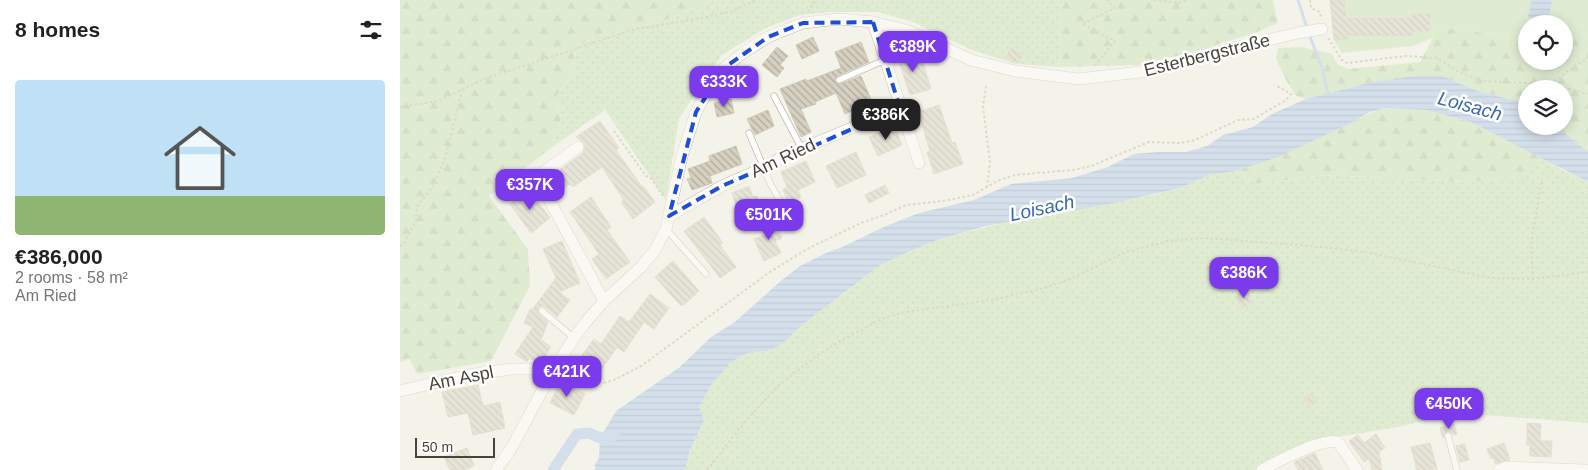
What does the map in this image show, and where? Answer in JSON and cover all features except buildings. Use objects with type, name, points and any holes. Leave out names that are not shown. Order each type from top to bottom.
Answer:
[{"type":"street","name":"Esterbergstraße","points":[[496,470],[511,449],[558,362],[585,322],[604,301],[641,267],[655,250],[666,229],[682,156],[696,112],[708,90],[724,68],[742,53],[768,37],[803,23],[839,20],[873,22],[909,31],[971,60],[1015,71],[1079,79],[1157,70],[1212,52],[1322,29]]},
{"type":"street","points":[[873,22],[919,163]]},
{"type":"street","name":"Am Ried","points":[[670,212],[802,149],[900,108]]},
{"type":"street","points":[[578,147],[537,177],[604,301]]},
{"type":"street","name":"Am Aspl","points":[[400,391],[510,369],[535,368],[551,374]]},
{"type":"street","points":[[1262,470],[1297,452],[1331,440],[1338,442],[1357,470]]},
{"type":"street","points":[[1499,470],[1507,467],[1584,470]]},
{"type":"lane","points":[[838,80],[884,60]]},
{"type":"lane","points":[[774,96],[802,149]]},
{"type":"lane","points":[[749,133],[763,168],[794,225]]},
{"type":"lane","points":[[666,229],[706,274]]},
{"type":"lane","points":[[542,311],[574,338]]},
{"type":"lane","points":[[1448,436],[1457,470]]},
{"type":"path","points":[[400,107],[438,102],[484,79],[632,30],[733,11],[756,0]]},
{"type":"path","points":[[1098,76],[1091,71],[1115,41],[1082,24],[1115,8],[1108,0]]},
{"type":"path","points":[[1154,0],[1179,3],[1188,0]]},
{"type":"path","points":[[1310,0],[1311,8],[1320,12],[1322,29],[1342,60],[1347,63],[1406,56],[1437,58],[1457,71],[1482,81],[1518,83]]},
{"type":"path","points":[[1556,80],[1588,59]]},
{"type":"path","points":[[558,362],[588,378],[603,383],[614,380],[641,366],[770,272],[807,249],[860,223],[906,205],[943,201],[973,195],[997,181],[1015,175],[1073,170],[1091,166],[1149,142],[1181,143],[1196,140],[1238,120],[1254,119],[1286,100],[1291,94],[1275,85]]},
{"type":"path","points":[[986,86],[983,107],[990,162],[986,188]]},
{"type":"path","points":[[1573,90],[1588,94]]},
{"type":"path","points":[[400,246],[404,244],[416,220],[418,206],[432,188],[445,159],[462,91]]},
{"type":"path","points":[[614,131],[670,212]]},
{"type":"path","points":[[1533,279],[1531,245],[1542,179]]},
{"type":"path","points":[[707,470],[744,423],[777,387],[815,356],[884,318],[905,312],[992,300],[1044,288],[1068,280],[1126,252],[1168,241],[1213,238],[1323,247],[1365,252],[1491,278],[1533,279],[1588,272]]},
{"type":"highlighted area","points":[[873,22],[900,108],[722,186],[669,216],[696,112],[724,68],[768,37],[803,23]]},
{"type":"green space","points":[[400,0],[712,0],[660,22],[622,29],[577,44],[573,73],[557,95],[561,120],[551,148],[489,196],[528,249],[530,286],[491,361],[417,374],[409,359],[400,362]]},
{"type":"green space","points":[[712,0],[1063,0],[1059,9],[1060,67],[1016,64],[972,50],[913,22],[878,12],[829,12],[800,15],[766,28],[722,55],[679,118],[666,200],[605,110],[551,148],[561,120],[557,95],[573,73],[577,44],[622,29],[660,22]]},
{"type":"green space","points":[[1063,0],[1273,0],[1278,23],[1252,34],[1193,52],[1140,65],[1060,67],[1059,9]]},
{"type":"green space","points":[[1330,0],[1588,0],[1588,35],[1573,37],[1573,15],[1518,15],[1518,38],[1434,26],[1433,38],[1412,46],[1342,53],[1334,40]]},
{"type":"green space","points":[[1434,26],[1518,38],[1518,70],[1573,70],[1573,37],[1588,35],[1588,152],[1567,135],[1573,135],[1573,80],[1518,80],[1518,101],[1480,92],[1443,76],[1372,82],[1306,99],[1296,96],[1276,59],[1278,48],[1301,47],[1332,54],[1338,65],[1349,69],[1420,62],[1433,38]]},
{"type":"green space","points":[[1385,108],[1426,110],[1471,122],[1542,158],[1520,177],[1466,182],[1324,175],[1258,184],[1235,171],[1286,152]]},
{"type":"green space","points":[[1542,158],[1588,182],[1588,423],[1458,413],[1397,427],[1319,439],[1296,448],[1255,470],[685,470],[690,450],[704,420],[699,407],[711,385],[731,362],[747,353],[771,350],[784,342],[802,325],[880,265],[937,240],[1024,218],[1152,195],[1180,188],[1209,175],[1235,171],[1258,184],[1324,175],[1466,182],[1519,177]]},
{"type":"water","points":[[1531,0],[1552,0],[1549,15],[1528,15]]},
{"type":"water","name":"Loisach","points":[[1414,76],[1443,76],[1480,92],[1518,101],[1518,135],[1567,135],[1588,152],[1588,182],[1471,122],[1426,110],[1385,108],[1370,112],[1347,125],[1278,157],[1235,171],[1209,175],[1180,188],[1109,204],[986,226],[937,240],[880,265],[802,325],[784,342],[771,350],[747,353],[731,362],[711,385],[699,407],[704,420],[690,450],[685,470],[595,470],[595,464],[599,458],[600,438],[616,411],[680,367],[711,337],[735,322],[800,266],[826,253],[919,213],[974,200],[1011,184],[1072,178],[1108,167],[1134,154],[1186,152],[1207,146],[1223,135],[1253,127],[1272,114],[1306,99],[1372,82]]},
{"type":"waterway","points":[[1298,0],[1307,28]]},
{"type":"waterway","points":[[1309,34],[1322,68],[1328,94]]},
{"type":"waterway","points":[[553,470],[577,434],[589,433],[600,438],[615,435]]}]
